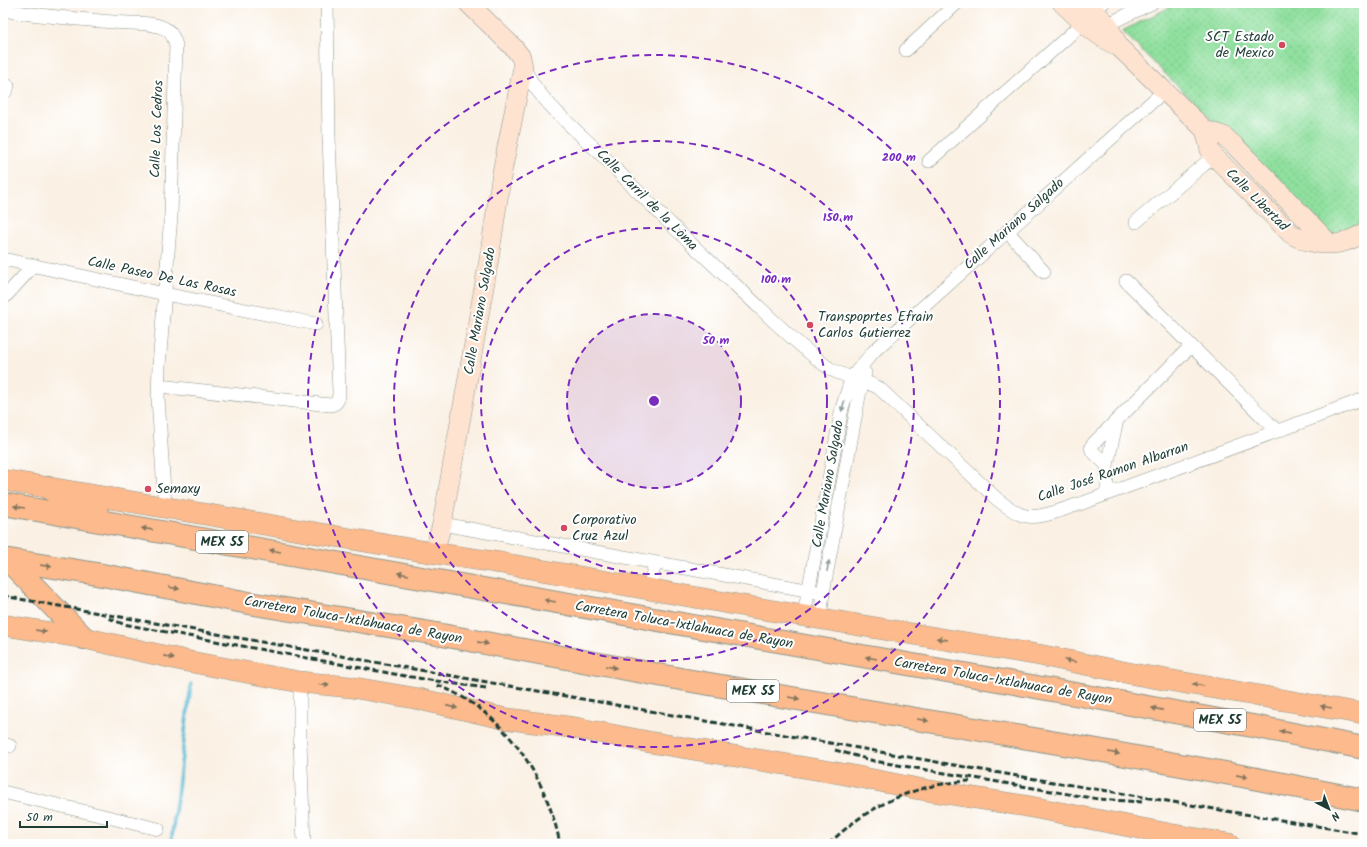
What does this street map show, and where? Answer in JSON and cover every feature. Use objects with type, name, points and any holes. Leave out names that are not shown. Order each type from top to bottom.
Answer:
[{"type":"highway","points":[[48,488],[115,524]]},
{"type":"highway","name":"Carretera Toluca-Ixtlahuaca de Rayon","points":[[3,504],[1075,694],[1364,748]]},
{"type":"highway","points":[[5,559],[84,638]]},
{"type":"highway","name":"Carretera Toluca-Ixtlahuaca de Rayon","points":[[5,559],[97,574],[249,603],[686,680],[1076,746],[1364,800]]},
{"type":"main road","name":"Carretera Toluca-Ixtlahuaca de Rayon","points":[[3,480],[1039,655],[1139,675],[1364,714]]},
{"type":"main road","points":[[3,625],[84,638],[186,661],[300,682],[350,687],[414,698],[502,718],[576,728],[649,742],[837,772],[919,789],[1026,806],[1169,834],[1229,844]]},
{"type":"street","name":"Calle Carril de la Loma","points":[[468,3],[514,48],[521,57],[523,67],[537,90],[643,198],[707,259],[818,360],[836,372],[857,379]]},
{"type":"street","points":[[906,50],[957,3]]},
{"type":"street","name":"Calle Libertad","points":[[1062,3],[1094,16],[1119,47],[1164,91],[1205,130],[1224,136],[1236,147],[1330,244]]},
{"type":"street","points":[[929,161],[1094,16],[1152,3]]},
{"type":"street","points":[[158,392],[330,405],[335,404],[338,400],[326,6]]},
{"type":"street","name":"Calle Los Cedros","points":[[3,10],[20,8],[69,18],[151,25],[165,28],[174,38],[176,45],[170,215],[159,358],[158,392],[164,507]]},
{"type":"street","name":"Calle Mariano Salgado","points":[[434,553],[442,524],[489,259],[502,172],[523,67]]},
{"type":"street","name":"Calle Mariano Salgado","points":[[812,617],[809,590],[842,408],[866,360],[917,310],[1164,91]]},
{"type":"street","name":"Calle Libertad","points":[[1205,130],[1210,150],[1214,156],[1290,234],[1297,238],[1330,244],[1341,243],[1364,233]]},
{"type":"street","points":[[1136,222],[1214,156]]},
{"type":"street","points":[[1006,231],[1044,272]]},
{"type":"street","name":"Calle Paseo De Las Rosas","points":[[3,259],[165,294],[316,324]]},
{"type":"street","points":[[3,299],[33,266]]},
{"type":"street","points":[[1126,281],[1276,430]]},
{"type":"street","points":[[1107,465],[1092,451],[1091,447],[1191,346]]},
{"type":"street","name":"Calle Mariano Salgado","points":[[812,617],[823,593],[859,396],[857,379]]},
{"type":"street","name":"Calle José Ramon Albarran","points":[[857,379],[874,385],[883,391],[998,500],[1010,509],[1029,517],[1046,515],[1080,504],[1276,430],[1364,399]]},
{"type":"street","points":[[1107,493],[1107,465],[1117,420]]},
{"type":"street","points":[[442,524],[823,593]]},
{"type":"street","points":[[649,589],[654,563]]},
{"type":"street","points":[[300,682],[300,741],[304,844]]},
{"type":"street","points":[[3,792],[158,829]]},
{"type":"green space","points":[[1178,3],[1364,3],[1364,222],[1333,238],[1122,31]]},
{"type":"waterway","points":[[171,844],[191,684]]},
{"type":"railway","points":[[3,596],[982,770],[1364,834]]},
{"type":"railway","points":[[109,618],[123,624],[405,676],[486,688]]},
{"type":"railway","points":[[437,685],[461,696],[483,711],[502,729],[519,749],[545,794],[554,819],[560,844]]},
{"type":"railway","points":[[835,750],[874,761],[1098,799],[1142,802]]},
{"type":"railway","points":[[829,844],[859,818],[894,799],[931,786],[970,781]]},
{"type":"place","name":"SCT Estado de Mexico","points":[[1282,45]]},
{"type":"place","name":"Transpoprtes Efrain Carlos Gutierrez","points":[[810,325]]},
{"type":"place","name":"Semaxy","points":[[148,489]]},
{"type":"place","name":"Corporativo Cruz Azul","points":[[564,528]]}]
